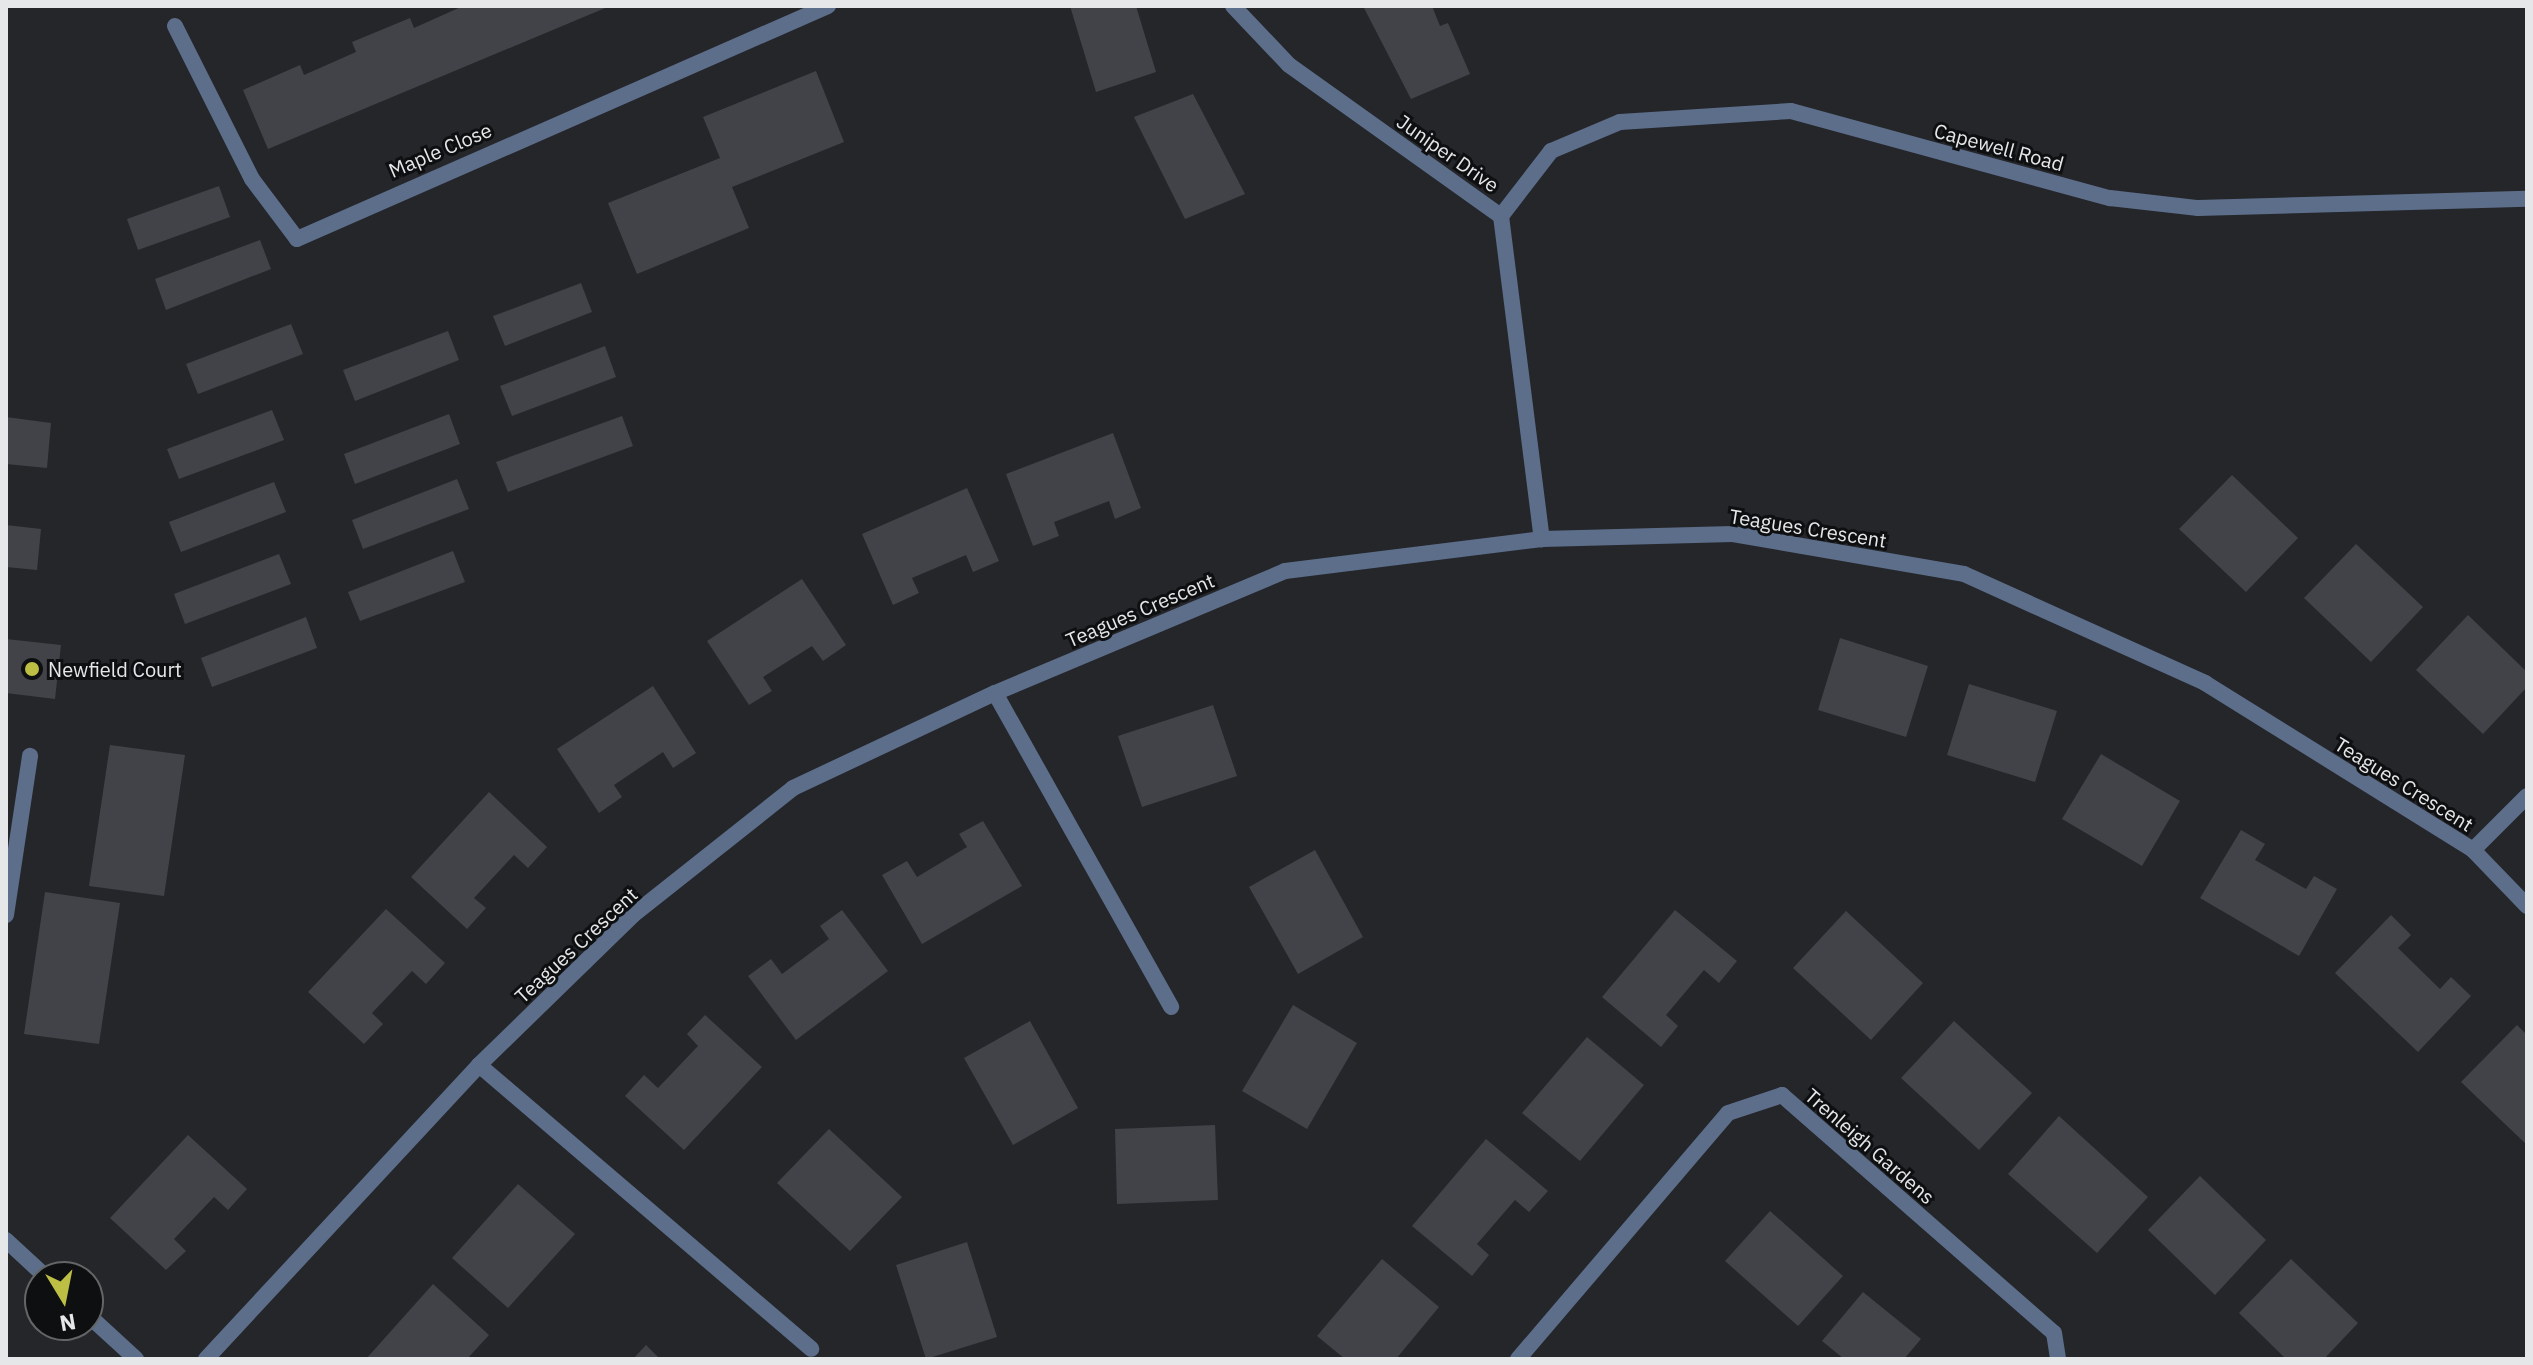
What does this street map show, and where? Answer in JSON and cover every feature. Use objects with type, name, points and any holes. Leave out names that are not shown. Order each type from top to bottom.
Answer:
[{"type":"street","name":"Maple Close","points":[[175,26],[252,179],[297,239],[828,6]]},
{"type":"street","name":"Juniper Drive","points":[[1233,6],[1289,65],[1501,216],[1542,539]]},
{"type":"street","name":"Capewell Road","points":[[1501,216],[1551,151],[1620,122],[1791,111],[2110,198],[2198,208],[2527,199]]},
{"type":"street","name":"Teagues Crescent","points":[[206,1359],[479,1065],[633,915],[793,788],[995,693],[1285,571],[1542,539],[1733,534],[1964,574],[2205,683],[2473,850],[2527,906]]},
{"type":"street","points":[[995,693],[1171,1007]]},
{"type":"street","points":[[6,915],[30,756]]},
{"type":"street","name":"Teagues Crescent","points":[[2473,850],[2527,796]]},
{"type":"street","points":[[479,1065],[811,1349]]},
{"type":"street","name":"Trenleigh Gardens","points":[[1518,1359],[1728,1113],[1782,1095],[2054,1333],[2058,1359]]},
{"type":"street","points":[[6,1240],[29,1261]]},
{"type":"street","points":[[104,1330],[136,1359]]},
{"type":"building","points":[[463,6],[610,6],[268,149],[243,90],[300,65],[304,75],[356,52],[352,42],[410,18],[414,28]]},
{"type":"building","points":[[1070,6],[1136,6],[1156,72],[1096,92]]},
{"type":"building","points":[[1363,6],[1432,6],[1440,26],[1448,23],[1470,74],[1411,99]]},
{"type":"building","points":[[816,71],[844,142],[732,187],[749,228],[637,274],[608,203],[720,158],[703,117]]},
{"type":"building","points":[[1193,94],[1245,194],[1185,219],[1134,117]]},
{"type":"building","points":[[219,186],[230,217],[138,250],[127,219]]},
{"type":"building","points":[[260,240],[271,269],[166,310],[155,279]]},
{"type":"building","points":[[581,283],[592,312],[505,346],[493,316]]},
{"type":"building","points":[[291,324],[303,354],[198,394],[186,364]]},
{"type":"building","points":[[448,331],[459,360],[355,401],[343,370]]},
{"type":"building","points":[[605,346],[616,377],[512,416],[500,386]]},
{"type":"building","points":[[272,410],[284,440],[179,479],[167,449]]},
{"type":"building","points":[[449,414],[460,444],[355,484],[344,454]]},
{"type":"building","points":[[622,416],[633,446],[508,492],[496,462]]},
{"type":"building","points":[[6,417],[51,423],[47,468],[6,464]]},
{"type":"building","points":[[1113,433],[1141,508],[1115,519],[1109,501],[1054,522],[1059,536],[1033,546],[1006,474]]},
{"type":"building","points":[[2232,475],[2298,538],[2246,592],[2179,529]]},
{"type":"building","points":[[457,479],[469,509],[363,549],[352,520]]},
{"type":"building","points":[[274,482],[286,512],[181,552],[169,522]]},
{"type":"building","points":[[967,488],[999,561],[973,572],[966,555],[912,578],[919,593],[893,605],[862,534]]},
{"type":"building","points":[[6,525],[41,529],[37,570],[6,567]]},
{"type":"building","points":[[2356,544],[2423,607],[2371,662],[2304,598]]},
{"type":"building","points":[[453,551],[465,582],[360,621],[348,592]]},
{"type":"building","points":[[279,554],[291,584],[185,624],[174,594]]},
{"type":"building","points":[[802,579],[846,645],[823,661],[812,646],[763,677],[772,691],[749,705],[707,641]]},
{"type":"building","points":[[2468,615],[2527,672],[2527,687],[2483,734],[2416,670]]},
{"type":"building","points":[[306,617],[317,648],[212,687],[201,658]]},
{"type":"building","points":[[1840,638],[1928,666],[1906,737],[1818,710]]},
{"type":"building","name":"Newfield Court","points":[[6,639],[61,645],[55,699],[6,693]]},
{"type":"building","points":[[1969,684],[2057,711],[2035,782],[1947,755]]},
{"type":"building","points":[[653,686],[696,753],[673,768],[663,752],[614,785],[622,797],[599,813],[557,749]]},
{"type":"building","points":[[1213,705],[1237,776],[1142,807],[1118,736]]},
{"type":"building","points":[[110,745],[185,755],[164,896],[89,886]]},
{"type":"building","points":[[2101,754],[2180,801],[2142,866],[2062,819]]},
{"type":"building","points":[[489,792],[547,847],[528,868],[514,855],[474,898],[486,908],[467,929],[411,877]]},
{"type":"building","points":[[983,821],[1022,886],[922,944],[882,875],[907,861],[917,877],[967,847],[959,834]]},
{"type":"building","points":[[2241,830],[2265,844],[2255,860],[2306,889],[2314,876],[2337,889],[2299,956],[2200,898]]},
{"type":"building","points":[[1315,850],[1363,937],[1298,974],[1249,887]]},
{"type":"building","points":[[45,892],[120,903],[99,1044],[24,1034]]},
{"type":"building","points":[[386,909],[445,963],[426,984],[412,971],[372,1013],[383,1024],[364,1044],[308,992]]},
{"type":"building","points":[[842,910],[888,971],[796,1040],[748,976],[771,959],[782,974],[829,939],[820,926]]},
{"type":"building","points":[[1675,910],[1737,961],[1719,983],[1704,970],[1666,1015],[1678,1026],[1661,1047],[1602,997]]},
{"type":"building","points":[[1846,911],[1923,983],[1871,1040],[1793,968]]},
{"type":"building","points":[[2391,915],[2411,935],[2398,948],[2440,989],[2451,977],[2471,996],[2418,1052],[2335,973]]},
{"type":"building","points":[[1293,1005],[1357,1043],[1307,1129],[1242,1091]]},
{"type":"building","points":[[705,1015],[762,1067],[684,1150],[625,1096],[644,1075],[658,1088],[698,1046],[687,1034]]},
{"type":"building","points":[[1030,1021],[1078,1108],[1013,1145],[964,1058]]},
{"type":"building","points":[[1954,1021],[2032,1093],[1979,1150],[1901,1078]]},
{"type":"building","points":[[2517,1025],[2527,1035],[2527,1145],[2461,1082]]},
{"type":"building","points":[[1587,1037],[1644,1085],[1580,1161],[1522,1113]]},
{"type":"building","points":[[2059,1116],[2148,1197],[2097,1253],[2008,1174]]},
{"type":"building","points":[[1215,1125],[1218,1200],[1117,1204],[1115,1129]]},
{"type":"building","points":[[829,1129],[902,1197],[850,1251],[777,1183]]},
{"type":"building","points":[[188,1135],[247,1189],[228,1210],[214,1197],[174,1239],[186,1251],[166,1270],[110,1218]]},
{"type":"building","points":[[1486,1139],[1548,1191],[1529,1212],[1515,1200],[1477,1244],[1489,1255],[1472,1276],[1412,1226]]},
{"type":"building","points":[[2200,1176],[2266,1240],[2215,1295],[2148,1230]]},
{"type":"building","points":[[518,1184],[575,1234],[508,1308],[452,1258]]},
{"type":"building","points":[[1770,1211],[1843,1276],[1798,1326],[1725,1261]]},
{"type":"building","points":[[967,1242],[997,1337],[926,1359],[896,1265]]},
{"type":"building","points":[[1382,1259],[1439,1307],[1396,1359],[1345,1359],[1317,1336]]},
{"type":"building","points":[[2291,1259],[2358,1323],[2324,1359],[2286,1359],[2239,1313]]},
{"type":"building","points":[[433,1284],[489,1335],[467,1359],[366,1359]]},
{"type":"building","points":[[1863,1292],[1921,1339],[1904,1359],[1844,1359],[1822,1341]]},
{"type":"building","points":[[646,1345],[660,1359],[633,1359]]},
{"type":"place","name":"Newfield Court","points":[[32,669]]}]
